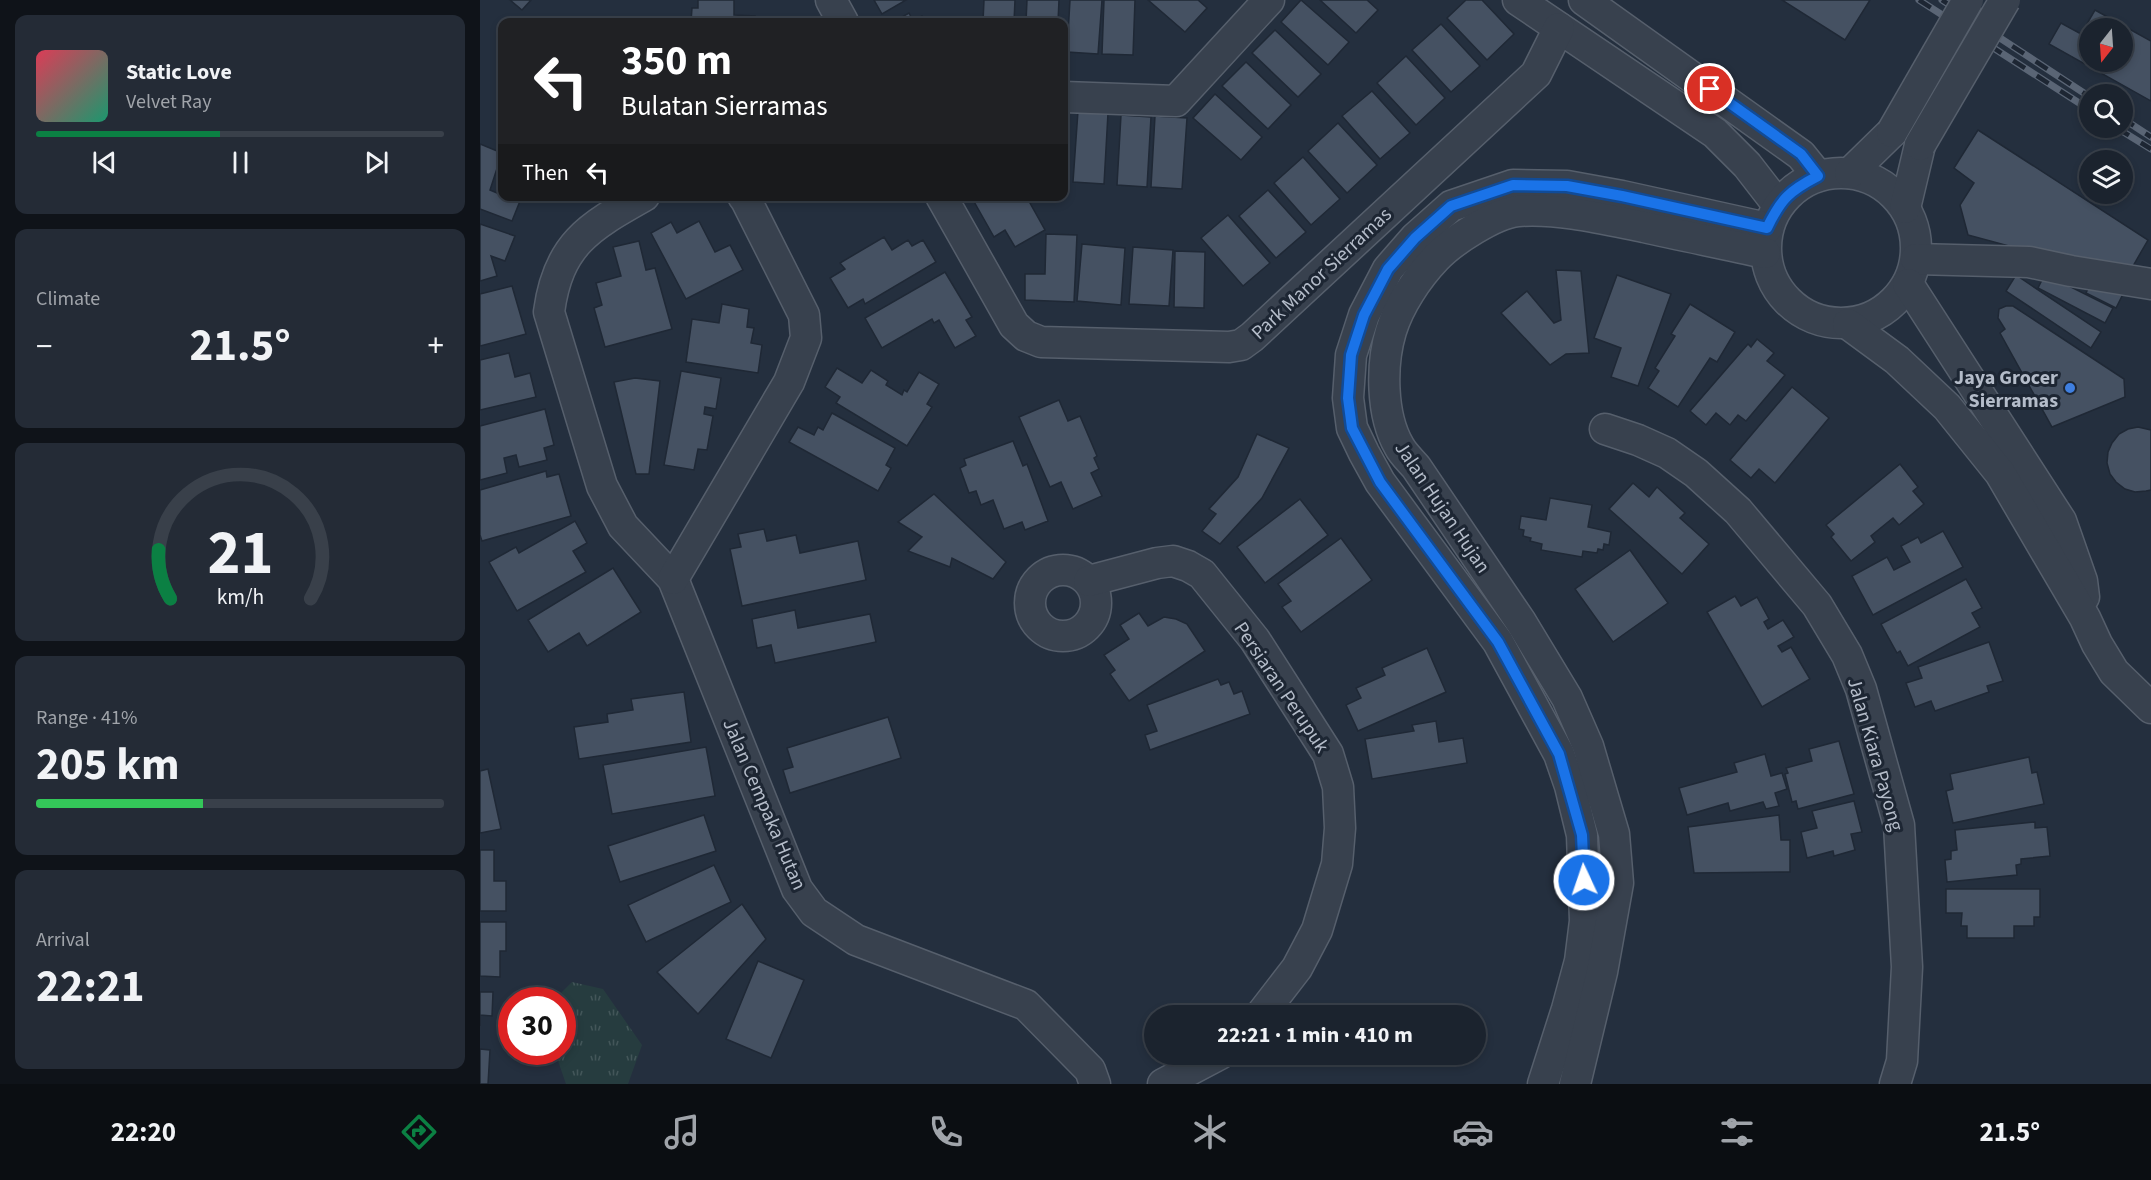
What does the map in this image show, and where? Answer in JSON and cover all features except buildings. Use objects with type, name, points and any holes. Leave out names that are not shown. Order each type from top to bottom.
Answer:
[{"type":"street","points":[[831,0],[841,18]]},
{"type":"street","points":[[1068,97],[1176,101],[1269,0]]},
{"type":"street","points":[[1518,0],[1715,133],[1747,165],[1770,229],[1770,276],[1783,297],[1801,313],[1824,322],[1848,324],[1872,317],[1893,304],[1912,272],[1915,233],[1905,208],[1891,192],[1872,179],[1850,173],[1818,176],[1795,188],[1770,229]]},
{"type":"street","points":[[1584,0],[1801,154],[1818,176]]},
{"type":"street","points":[[1850,173],[1892,132],[1968,0]]},
{"type":"street","points":[[1905,208],[1920,145],[2006,0]]},
{"type":"street","name":"Park Manor Sierramas","points":[[944,201],[1014,325],[1026,336],[1041,342],[1229,347],[1241,345],[1536,74],[1558,28]]},
{"type":"street","name":"Jalan Hujan Hujan","points":[[1543,1084],[1580,961],[1585,921],[1582,835],[1570,786],[1559,754],[1498,642],[1380,482],[1364,453],[1352,428],[1348,398],[1351,355],[1364,315],[1388,269],[1415,238],[1451,206],[1513,185],[1567,186],[1770,229]]},
{"type":"street","name":"Jalan Cempaka Hutan","points":[[635,201],[601,221],[577,242],[563,262],[552,291],[549,312],[602,486],[623,526],[673,579],[797,889],[814,912],[856,940],[1026,1005],[1090,1070],[1095,1084]]},
{"type":"street","points":[[673,579],[789,382],[806,338],[804,315],[747,201]]},
{"type":"street","name":"Jalan Hujan Hujan","points":[[1575,1084],[1602,972],[1618,882],[1614,834],[1588,746],[1567,698],[1521,622],[1416,467],[1398,446],[1388,417],[1384,388],[1385,349],[1396,316],[1416,284],[1437,257],[1490,220],[1516,211],[1563,212],[1617,221],[1770,229]]},
{"type":"street","points":[[1912,272],[2030,262],[2151,284]]},
{"type":"street","points":[[1912,272],[2061,521],[2082,581],[2085,618]]},
{"type":"street","points":[[1848,324],[1897,360],[1947,407],[2000,473],[2114,672],[2151,708]]},
{"type":"street","name":"Jalan Kiara Payong","points":[[1605,429],[1638,440],[1666,453],[1696,473],[1738,511],[1816,605],[1847,655],[1862,690],[1899,825],[1904,881],[1907,967],[1902,1061],[1895,1084]]},
{"type":"street","name":"Persiaran Perupuk","points":[[1089,580],[1173,561],[1202,574],[1254,640],[1328,754],[1338,787],[1340,828],[1336,864],[1317,930],[1297,968],[1268,1005]]},
{"type":"street","points":[[1163,1084],[1199,1065]]},
{"type":"green space","points":[[572,982],[603,989],[642,1045],[628,1084],[566,1084],[559,1065],[576,1065],[576,987],[567,987]]},
{"type":"railway","points":[[1919,0],[2079,103]]},
{"type":"railway","points":[[1942,0],[2079,90]]},
{"type":"railway","points":[[2133,125],[2151,137]]},
{"type":"railway","points":[[2133,138],[2151,149]]},
{"type":"place","name":"Jaya Grocer Sierramas","points":[[2070,388]]},
{"type":"route","points":[[1584,880],[1582,835],[1570,786],[1559,754],[1538,712],[1498,642],[1380,482],[1352,428],[1348,398],[1351,355],[1364,315],[1388,269],[1415,238],[1451,206],[1513,185],[1567,186],[1767,228],[1778,205],[1795,188],[1818,176],[1801,154],[1710,89]]}]
